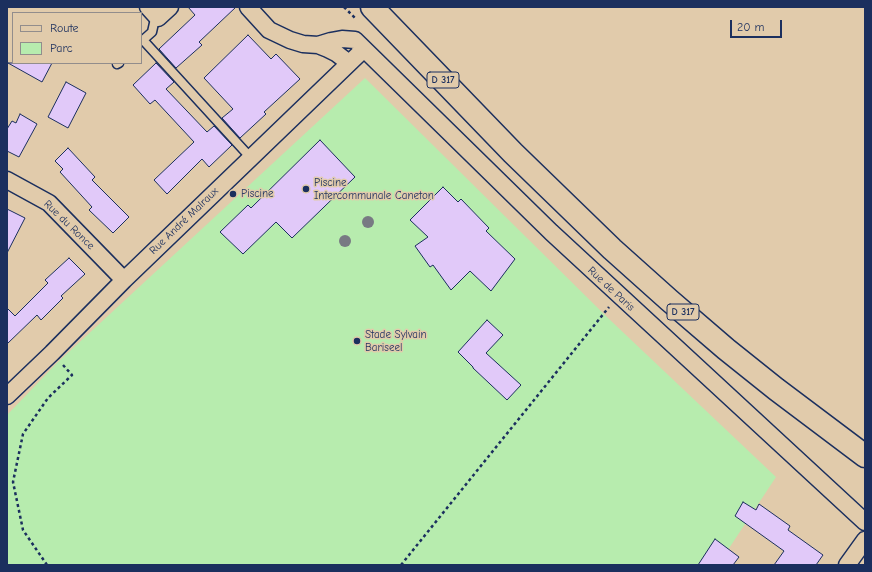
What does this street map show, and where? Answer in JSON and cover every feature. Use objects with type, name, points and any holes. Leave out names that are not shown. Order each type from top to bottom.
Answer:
[{"type":"main road","name":"D 317","points":[[372,7],[513,153],[612,249],[669,300],[776,389],[865,456]]},
{"type":"street","points":[[248,7],[269,30],[290,40],[303,44],[318,45],[328,49],[349,63]]},
{"type":"street","points":[[318,45],[342,39],[359,44]]},
{"type":"street","name":"Rue André Malraux","points":[[7,396],[250,157],[349,63],[359,44]]},
{"type":"street","name":"Rue de Paris","points":[[359,44],[550,232],[865,522]]},
{"type":"street","name":"Rue du Ronce","points":[[7,180],[49,203],[124,280]]},
{"type":"street","points":[[847,565],[865,540]]},
{"type":"lane","points":[[159,10],[152,32],[142,41],[250,157]]},
{"type":"path","points":[[401,565],[619,296]]},
{"type":"path","points":[[47,565],[23,530],[13,482],[23,434],[48,398],[72,375],[52,353]]},
{"type":"green space","name":"Stade Sylvain Bariseel","points":[[365,78],[609,319],[776,477],[718,565],[7,565],[7,415],[57,363]]},
{"type":"building","points":[[188,7],[236,7],[199,42],[202,45],[176,68],[159,49],[195,15]]},
{"type":"building","points":[[248,35],[271,59],[276,54],[300,79],[264,112],[266,114],[240,138],[222,118],[233,109],[204,78]]},
{"type":"building","points":[[8,63],[51,64],[42,82]]},
{"type":"building","points":[[156,63],[174,82],[166,89],[207,132],[214,126],[232,145],[209,167],[202,159],[167,194],[154,180],[194,142],[155,100],[150,104],[133,85]]},
{"type":"building","points":[[66,82],[86,93],[68,128],[48,117]]},
{"type":"building","points":[[20,114],[37,124],[19,157],[7,151],[7,129],[12,121],[16,123]]},
{"type":"building","name":"Piscine Intercommunale Caneton","points":[[320,140],[355,177],[292,238],[276,222],[243,254],[220,232],[248,205],[251,208]]},
{"type":"building","points":[[68,148],[95,177],[92,180],[129,217],[113,233],[89,210],[92,207],[60,172],[63,169],[55,161]]},
{"type":"building","points":[[443,187],[458,202],[461,199],[489,228],[486,231],[515,259],[491,291],[470,271],[451,290],[433,265],[430,267],[415,246],[428,237],[410,220]]},
{"type":"building","points":[[7,209],[25,218],[7,253]]},
{"type":"building","points":[[69,258],[85,274],[61,296],[63,298],[41,320],[37,315],[7,344],[7,308],[15,316],[48,283],[45,280]]},
{"type":"building","points":[[487,320],[503,335],[486,353],[521,385],[507,400],[458,352]]},
{"type":"building","points":[[743,502],[756,510],[759,504],[790,526],[788,530],[823,555],[816,565],[774,565],[784,551],[735,516]]},
{"type":"building","points":[[715,539],[739,557],[733,565],[698,565]]},
{"type":"place","name":"Piscine Intercommunale Caneton","points":[[306,189]]},
{"type":"place","name":"Piscine","points":[[233,194]]},
{"type":"place","name":"Stade Sylvain Bariseel","points":[[357,341]]}]
